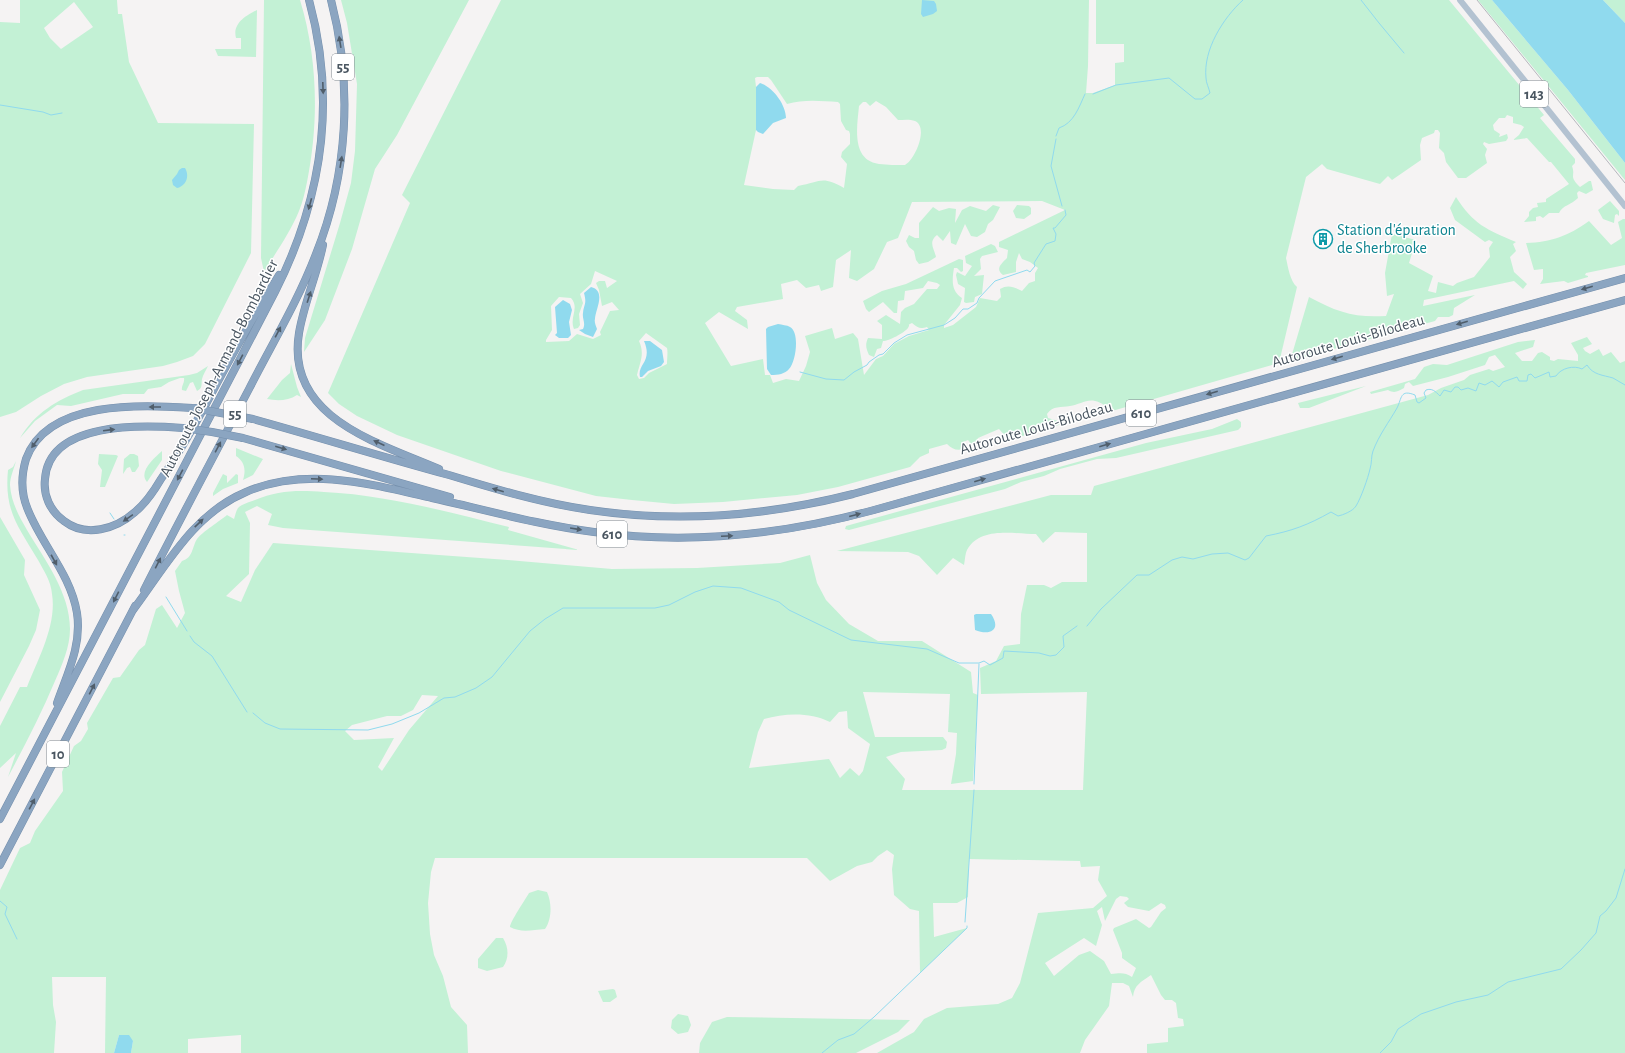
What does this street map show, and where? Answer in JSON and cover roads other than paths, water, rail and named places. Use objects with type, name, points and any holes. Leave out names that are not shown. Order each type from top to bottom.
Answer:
[{"type":"highway","name":"Autoroute Joseph-Armand-Bombardier","points":[[49,726],[270,302],[295,250],[308,212],[316,182],[323,125],[321,63],[316,29],[309,0]]},
{"type":"highway","name":"55","points":[[133,610],[307,277],[330,216],[341,159],[345,109],[341,50],[331,0]]},
{"type":"highway","points":[[330,216],[320,260],[302,320],[298,340],[298,361],[302,377],[307,388],[324,411],[350,429],[380,444],[469,481]]},
{"type":"highway","points":[[295,250],[260,306],[182,446],[154,490],[140,508],[119,524],[94,530],[79,529],[70,525],[61,519],[52,509],[47,498],[45,488],[46,470],[54,454],[68,442],[85,434],[108,430],[147,427],[183,428],[209,431],[243,438],[516,517]]},
{"type":"highway","name":"Autoroute Louis-Bilodeau","points":[[469,481],[524,497],[560,505],[627,514],[714,516],[760,512],[793,507],[860,492],[1625,278]]},
{"type":"highway","name":"610","points":[[516,517],[590,532],[671,538],[748,535],[815,525],[886,507],[1625,300]]},
{"type":"highway","points":[[49,726],[75,652],[77,617],[69,586],[33,520],[26,504],[22,480],[24,466],[29,453],[40,437],[51,427],[64,419],[79,414],[129,408],[194,408],[253,419],[469,481]]},
{"type":"highway","points":[[133,610],[182,541],[204,518],[232,498],[271,483],[310,478],[343,481],[413,493],[516,517]]},
{"type":"highway","name":"10","points":[[0,865],[133,610]]},
{"type":"highway","name":"10","points":[[0,819],[49,726]]},
{"type":"main road","name":"143","points":[[1460,0],[1625,206]]},
{"type":"water","points":[[922,0],[934,1],[937,11],[923,17],[921,14]]},
{"type":"water","points":[[1492,0],[1603,0],[1625,23],[1625,163],[1568,90]]},
{"type":"water","points":[[760,83],[770,88],[778,97],[784,108],[786,118],[773,123],[763,134],[756,130],[756,87]]},
{"type":"water","points":[[182,168],[185,168],[187,177],[185,183],[177,188],[173,185],[172,180]]},
{"type":"water","points":[[591,287],[596,289],[599,297],[595,315],[595,324],[597,329],[593,337],[579,330],[583,329],[584,325],[584,293]]},
{"type":"water","points":[[563,300],[570,304],[572,310],[569,322],[571,335],[568,338],[559,338],[555,335],[557,333],[555,307]]},
{"type":"water","points":[[778,324],[789,326],[793,330],[796,347],[794,360],[787,371],[781,374],[771,375],[767,369],[766,329]]},
{"type":"water","points":[[644,341],[650,341],[662,350],[664,362],[661,366],[648,371],[640,377],[641,369],[647,354]]},
{"type":"water","points":[[991,614],[994,620],[995,628],[990,632],[980,632],[975,630],[974,615]]},
{"type":"water","points":[[119,1035],[129,1035],[133,1041],[131,1053],[114,1053]]},
{"type":"waterway","points":[[1093,94],[1116,85],[1169,78],[1195,99],[1202,99],[1210,93],[1206,80],[1206,67],[1211,46],[1228,16],[1243,0]]},
{"type":"waterway","points":[[1361,0],[1404,53]]},
{"type":"waterway","points":[[1056,136],[1059,128],[1069,122],[1075,114],[1085,94]]},
{"type":"waterway","points":[[0,105],[43,112],[51,115],[62,113]]},
{"type":"waterway","points":[[1056,139],[1051,166],[1062,206]]},
{"type":"waterway","points":[[800,372],[826,379],[844,380],[879,355],[883,354],[894,343],[907,335],[944,325],[955,318],[963,309],[968,309],[977,303],[979,298],[995,281],[1027,270],[1030,272],[1035,266],[1034,263],[1046,244],[1055,241],[1056,234],[1053,228],[1055,228],[1066,215],[1065,210]]},
{"type":"waterway","points":[[1087,626],[1101,609],[1137,575],[1149,575],[1172,560],[1182,557],[1193,559],[1212,554],[1228,553],[1245,560],[1249,558],[1266,536],[1300,527],[1331,512],[1338,516],[1353,510],[1366,483],[1375,445],[1404,394],[1410,393],[1415,395],[1417,402],[1419,403],[1426,398],[1424,393],[1428,389],[1433,390],[1440,396],[1444,390],[1451,392],[1455,387],[1458,387],[1461,390],[1468,388],[1476,391],[1479,383],[1485,385],[1492,381],[1499,387],[1503,382],[1517,377],[1519,381],[1527,381],[1528,375],[1531,374],[1535,378],[1549,372],[1550,377],[1556,376],[1564,369],[1575,367],[1582,369],[1587,365],[1595,373],[1613,378],[1625,385]]},
{"type":"waterway","points":[[110,513],[114,519]]},
{"type":"waterway","points":[[253,713],[265,723],[280,729],[368,730],[392,724],[419,713],[444,698],[455,697],[476,688],[492,677],[530,631],[545,619],[563,608],[655,608],[669,605],[695,592],[713,586],[741,588],[779,602],[789,610],[851,640],[927,649],[959,663],[979,663],[984,661],[990,665],[1003,658],[1004,651],[1039,653],[1050,656],[1056,655],[1064,647],[1063,636],[1077,626]]},
{"type":"waterway","points":[[166,597],[187,631]]},
{"type":"waterway","points":[[190,636],[194,642],[212,656],[247,712]]},
{"type":"waterway","points":[[974,784],[979,664]]},
{"type":"waterway","points":[[965,922],[974,790]]},
{"type":"waterway","points":[[1380,1053],[1391,1042],[1398,1029],[1421,1014],[1456,1002],[1488,995],[1508,982],[1561,969],[1596,933],[1600,916],[1616,898],[1625,869]]},
{"type":"waterway","points":[[0,901],[7,907],[5,914],[17,939]]},
{"type":"waterway","points":[[822,1053],[838,1040],[854,1034],[874,1017],[967,928],[967,926]]},
{"type":"railway","points":[[1477,0],[1625,183]]},
{"type":"place","name":"Station d'épuration de Sherbrooke","points":[[1323,239]]}]
